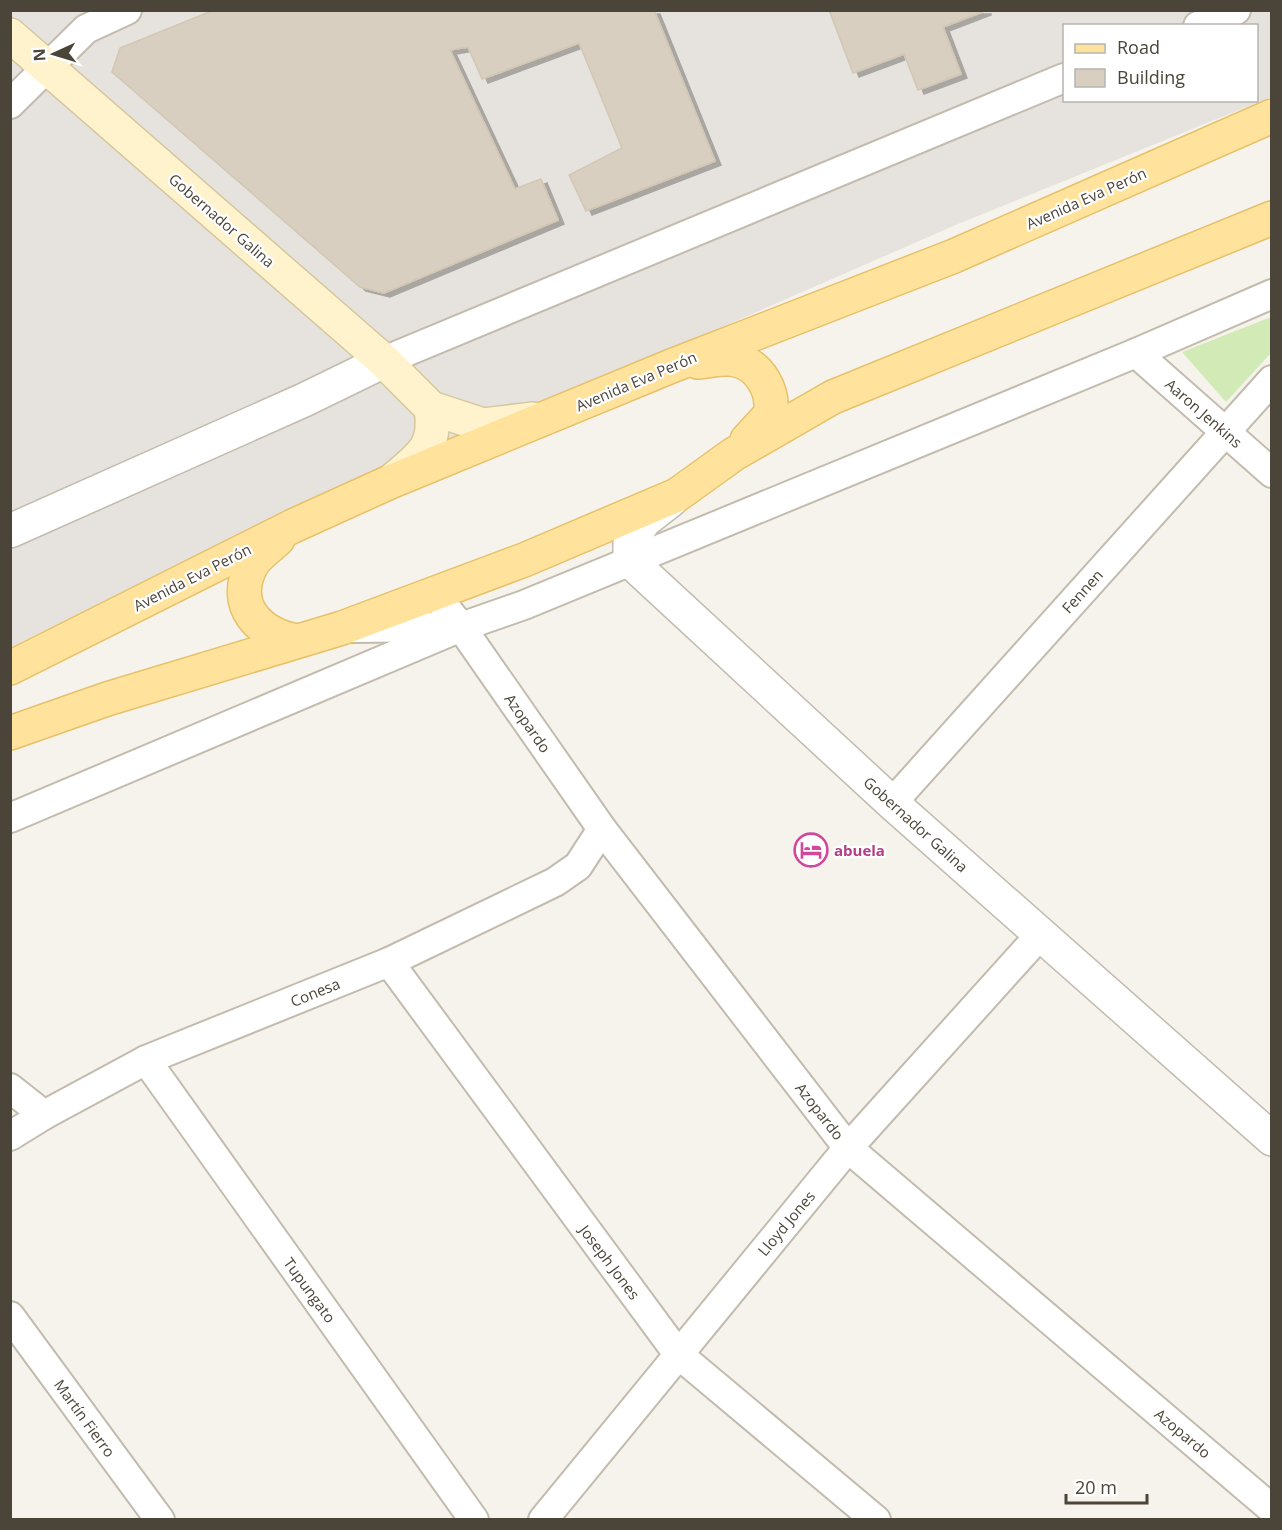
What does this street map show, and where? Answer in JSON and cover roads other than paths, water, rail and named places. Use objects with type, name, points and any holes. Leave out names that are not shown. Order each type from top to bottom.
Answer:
[{"type":"main road","name":"Gobernador Galina","points":[[10,35],[384,361],[431,408]]},
{"type":"main road","name":"Avenida Eva Perón","points":[[10,668],[293,526],[390,483],[553,417],[674,364],[954,256],[1272,116]]},
{"type":"main road","points":[[10,733],[106,699],[342,628],[524,560],[677,495],[734,454],[833,396],[1272,218]]},
{"type":"main road","points":[[674,364],[737,360],[754,369],[767,385],[771,397],[770,415],[734,454]]},
{"type":"main road","points":[[390,483],[425,452],[434,430],[431,408],[483,425],[553,417]]},
{"type":"main road","points":[[293,526],[252,565],[245,585],[247,607],[258,625],[276,637],[297,640]]},
{"type":"street","points":[[10,104],[86,29],[127,10]]},
{"type":"street","points":[[1203,24],[1236,10]]},
{"type":"street","points":[[10,531],[304,400],[384,361],[1063,79]]},
{"type":"street","points":[[10,818],[461,627],[524,605],[1136,353],[1272,294]]},
{"type":"street","name":"Aaron Jenkins","points":[[1136,353],[1272,472]]},
{"type":"street","name":"Fennen","points":[[892,803],[1272,380]]},
{"type":"street","points":[[630,561],[630,542],[644,521],[677,495]]},
{"type":"street","name":"Gobernador Galina","points":[[630,561],[892,803],[1272,1139]]},
{"type":"street","name":"Azopardo","points":[[434,593],[461,627],[602,829],[848,1148],[1272,1509]]},
{"type":"street","points":[[342,628],[461,627]]},
{"type":"street","name":"Conesa","points":[[10,1136],[44,1114],[146,1060],[388,962],[555,882],[578,866],[602,829]]},
{"type":"street","name":"Lloyd Jones","points":[[543,1520],[848,1148],[1040,935]]},
{"type":"street","name":"Joseph Jones","points":[[388,962],[678,1354],[876,1520]]},
{"type":"street","name":"Tupungato","points":[[146,1060],[474,1520]]},
{"type":"street","points":[[10,1088],[44,1114]]},
{"type":"street","name":"Martín Fierro","points":[[10,1316],[160,1520]]},
{"type":"place","name":"abuela","points":[[811,850]]}]
